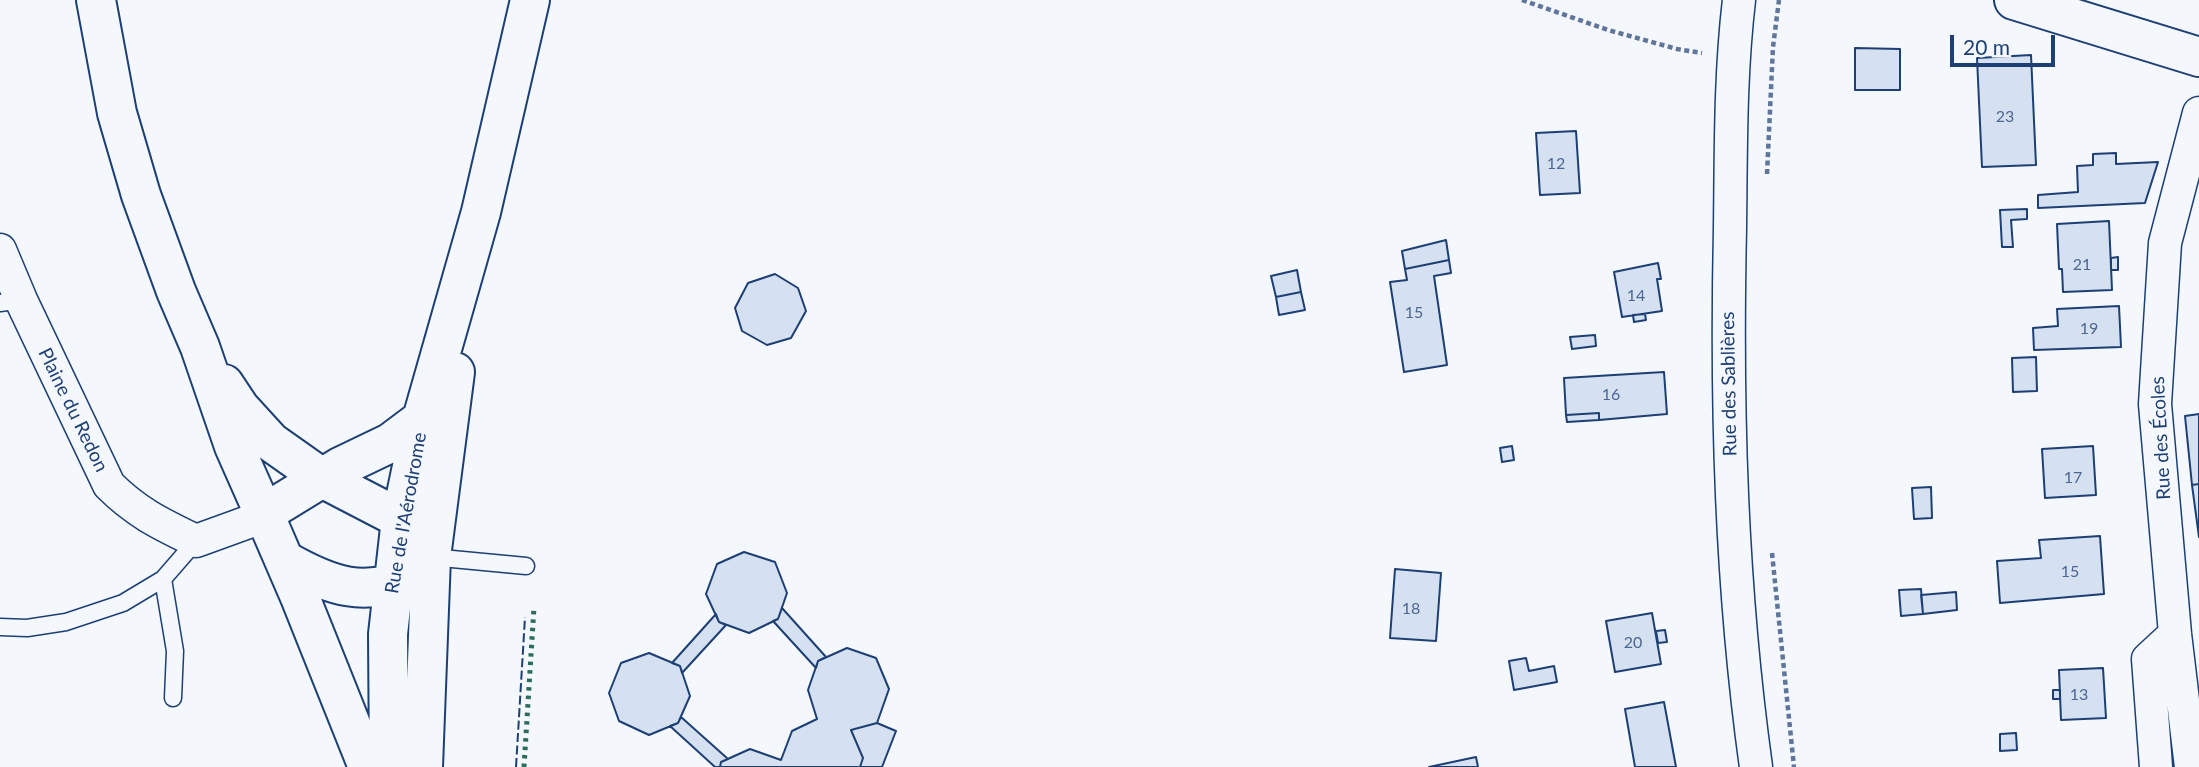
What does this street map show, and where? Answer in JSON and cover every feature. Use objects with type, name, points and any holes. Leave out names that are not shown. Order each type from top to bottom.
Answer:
[{"type":"main road","points":[[96,0],[117,113],[141,195],[176,291],[200,347],[234,446],[368,767]]},
{"type":"main road","name":"Rue de l'Aérodrome","points":[[389,767],[388,634],[401,519],[422,419],[467,265],[530,0]]},
{"type":"main road","points":[[2014,0],[2199,57]]},
{"type":"main road","name":"Rue de l'Aérodrome","points":[[423,767],[431,556],[467,265]]},
{"type":"main road","points":[[200,347],[240,408],[271,442],[322,478],[401,519],[431,556],[392,586],[379,589],[334,585],[314,578],[284,561]]},
{"type":"main road","points":[[265,516],[273,508],[322,478],[390,443],[422,419]]},
{"type":"street","name":"Rue des Sablières","points":[[1739,0],[1732,58],[1728,318],[1730,491],[1743,670],[1756,767]]},
{"type":"street","name":"Rue des Écoles","points":[[2191,767],[2175,634],[2155,404],[2165,243],[2199,113]]},
{"type":"street","name":"Plaine du Redon","points":[[0,250],[10,302],[109,485],[130,505],[158,523],[196,541]]},
{"type":"street","points":[[196,541],[265,516]]},
{"type":"street","points":[[2156,767],[2148,659],[2175,634]]},
{"type":"lane","points":[[0,627],[27,628],[66,622],[124,603],[163,579],[196,541]]},
{"type":"lane","points":[[431,556],[526,566]]},
{"type":"lane","points":[[163,579],[175,651],[173,698]]},
{"type":"path","points":[[1522,0],[1608,30],[1677,49],[1732,58]]},
{"type":"path","points":[[1767,181],[1773,47],[1779,0]]},
{"type":"path","points":[[1771,542],[1794,767]]},
{"type":"building","points":[[1855,48],[1900,49],[1900,90],[1855,90]]},
{"type":"building","points":[[2031,55],[2036,165],[1982,167],[1977,58]]},
{"type":"building","points":[[1576,131],[1580,193],[1540,195],[1536,133]]},
{"type":"building","points":[[2116,153],[2116,164],[2158,162],[2145,203],[2038,208],[2038,195],[2078,192],[2077,166],[2093,165],[2093,154]]},
{"type":"building","points":[[2027,209],[2027,219],[2011,220],[2013,247],[2002,247],[2000,210]]},
{"type":"building","points":[[2109,221],[2112,290],[2063,292],[2057,224]]},
{"type":"building","points":[[1446,240],[1449,260],[1405,269],[1402,251]]},
{"type":"building","points":[[2118,257],[2118,270],[2111,270],[2111,258]]},
{"type":"building","points":[[1449,260],[1451,273],[1434,276],[1447,365],[1404,372],[1390,282],[1407,280],[1405,269]]},
{"type":"building","points":[[1658,263],[1661,279],[1657,279],[1662,311],[1622,317],[1614,272]]},
{"type":"building","points":[[1297,270],[1301,292],[1276,297],[1271,276]]},
{"type":"building","points":[[775,274],[798,288],[806,311],[791,338],[767,345],[742,331],[735,308],[748,283]]},
{"type":"building","points":[[1301,292],[1305,310],[1279,315],[1276,297]]},
{"type":"building","points":[[2119,306],[2121,347],[2034,350],[2033,328],[2058,326],[2057,309]]},
{"type":"building","points":[[1645,314],[1646,320],[1634,322],[1633,315]]},
{"type":"building","points":[[1595,335],[1596,346],[1572,349],[1570,337]]},
{"type":"building","points":[[2036,357],[2037,391],[2013,392],[2012,358]]},
{"type":"building","points":[[1664,372],[1667,414],[1599,420],[1599,413],[1566,415],[1564,378]]},
{"type":"building","points":[[1599,413],[1599,420],[1567,422],[1566,415]]},
{"type":"building","points":[[2199,414],[2199,484],[2192,485],[2185,416]]},
{"type":"building","points":[[1512,446],[1514,460],[1502,462],[1500,448]]},
{"type":"building","points":[[2093,446],[2096,495],[2045,498],[2042,449]]},
{"type":"building","points":[[2199,484],[2199,537],[2192,485]]},
{"type":"building","points":[[1931,487],[1932,518],[1914,519],[1912,488]]},
{"type":"building","points":[[2100,536],[2104,594],[2000,603],[1997,561],[2041,558],[2039,540]]},
{"type":"building","points":[[744,552],[775,562],[787,593],[778,619],[749,633],[719,622],[706,594],[717,564]]},
{"type":"building","points":[[1395,569],[1441,573],[1436,641],[1390,638]]},
{"type":"building","points":[[1921,589],[1923,614],[1901,616],[1899,590]]},
{"type":"building","points":[[1956,592],[1957,610],[1923,614],[1921,595]]},
{"type":"building","points":[[782,608],[826,657],[818,661],[816,668],[773,621],[778,619]]},
{"type":"building","points":[[1652,613],[1661,664],[1615,672],[1606,621]]},
{"type":"building","points":[[716,614],[719,622],[726,625],[682,673],[680,666],[672,663]]},
{"type":"building","points":[[1665,630],[1667,642],[1658,643],[1656,631]]},
{"type":"building","points":[[847,648],[876,658],[889,689],[877,723],[851,730],[863,758],[860,767],[720,767],[721,762],[750,749],[781,760],[792,731],[817,719],[808,690],[818,661]]},
{"type":"building","points":[[649,653],[680,666],[690,696],[678,723],[649,735],[619,721],[609,693],[621,663]]},
{"type":"building","points":[[1526,658],[1529,671],[1554,666],[1557,682],[1514,690],[1509,661]]},
{"type":"building","points":[[2103,668],[2106,718],[2061,720],[2059,670]]},
{"type":"building","points":[[2053,690],[2060,690],[2060,699],[2053,699]]},
{"type":"building","points":[[1664,702],[1676,767],[1635,767],[1625,709]]},
{"type":"building","points":[[681,717],[728,759],[721,762],[720,767],[715,767],[670,726],[678,723]]},
{"type":"building","points":[[877,723],[896,731],[882,767],[860,767],[863,758],[851,730]]},
{"type":"building","points":[[2016,733],[2017,750],[2000,751],[2000,734]]},
{"type":"building","points":[[1476,757],[1478,767],[1429,767]]},
{"type":"hedge","points":[[524,767],[534,607]]},
{"type":"fence","points":[[516,767],[525,617]]}]
